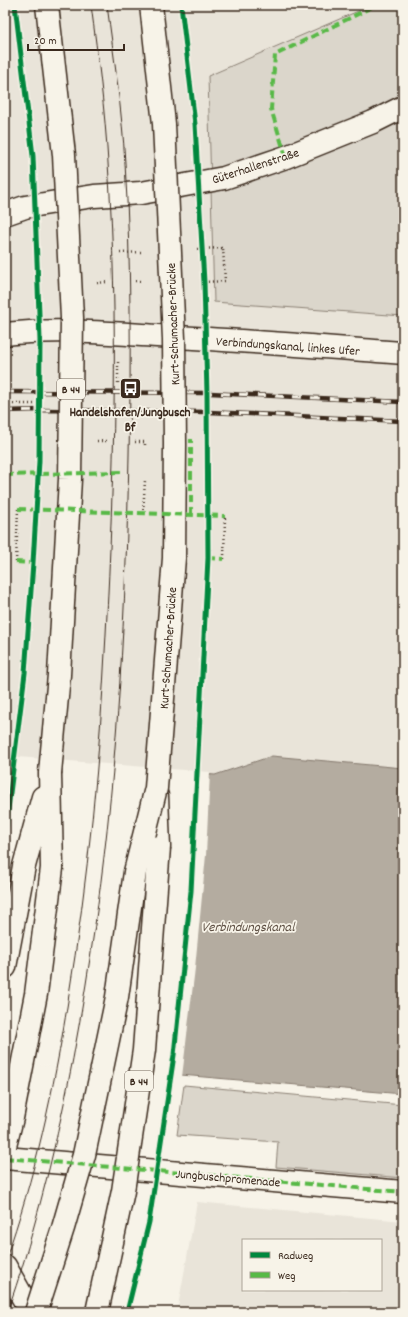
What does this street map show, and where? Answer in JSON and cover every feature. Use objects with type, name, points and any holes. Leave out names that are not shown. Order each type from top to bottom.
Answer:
[{"type":"main road","name":"B 44","points":[[5,1146],[12,1118],[36,994],[51,876],[50,773],[59,675],[70,479],[72,318],[64,155],[47,5]]},
{"type":"main road","name":"Kurt-Schumacher-Brücke","points":[[151,5],[164,124],[174,339],[175,436],[174,558],[156,788]]},
{"type":"main road","name":"Güterhallenstraße","points":[[5,214],[33,205],[94,196],[141,192],[224,178],[308,148],[373,122],[403,106]]},
{"type":"main road","name":"Verbindungskanal, linkes Ufer","points":[[5,334],[22,332],[83,332],[244,340],[403,353]]},
{"type":"main road","points":[[5,967],[24,866],[50,773]]},
{"type":"main road","name":"B 44","points":[[97,1312],[123,1191],[144,1050],[159,847],[156,788]]},
{"type":"main road","points":[[36,1312],[63,1228],[84,1155],[117,997],[135,872],[156,788]]},
{"type":"main road","name":"Jungbuschpromenade","points":[[5,1158],[403,1192]]},
{"type":"main road","points":[[5,1266],[31,1312]]},
{"type":"path","points":[[204,282],[224,281],[223,248]]},
{"type":"path","points":[[118,355],[118,384]]},
{"type":"path","points":[[135,442],[145,442],[145,450]]},
{"type":"path","points":[[144,514],[145,473]]},
{"type":"path","points":[[16,562],[18,509]]},
{"type":"path","points":[[224,559],[225,516]]},
{"type":"shaded area","points":[[5,5],[403,5],[403,768],[272,756],[215,775],[5,758]]},
{"type":"shaded area","points":[[372,5],[403,5],[403,316],[214,302],[208,76]]},
{"type":"shaded area","points":[[184,1085],[403,1105],[403,1178],[276,1167],[278,1142],[177,1135]]},
{"type":"shaded area","points":[[197,1202],[403,1221],[403,1312],[177,1312]]},
{"type":"water","name":"Verbindungskanal","points":[[272,756],[403,768],[403,1094],[5,1060],[5,758],[215,775]]},
{"type":"pier","points":[[5,756],[210,772],[206,855],[195,968],[182,1077],[5,1062]]},
{"type":"tram line","points":[[5,1261],[26,1197],[50,1100],[63,1034],[82,909],[97,772],[106,634],[111,517],[114,340],[107,143],[91,5]]},
{"type":"tram line","points":[[7,1312],[21,1272],[40,1204],[58,1132],[73,1059],[97,911],[116,741],[128,512],[130,309],[124,143],[118,84],[107,5]]},
{"type":"railway","points":[[5,392],[210,393],[403,402]]},
{"type":"railway","points":[[5,411],[209,412],[403,421]]},
{"type":"marked path","points":[[286,157],[271,109],[275,55],[376,5]]},
{"type":"marked path","points":[[191,439],[191,515]]},
{"type":"marked path","points":[[5,475],[121,472]]},
{"type":"marked path","points":[[18,509],[225,516]]},
{"type":"marked path","points":[[208,558],[224,559]]},
{"type":"marked path","points":[[16,562],[33,563]]},
{"type":"marked path","points":[[5,1158],[403,1192]]},
{"type":"cycle path","points":[[5,833],[25,673],[39,461],[40,340],[33,156],[15,5]]},
{"type":"cycle path","points":[[127,1312],[149,1222],[174,1055],[191,891],[208,558],[207,394],[204,282],[195,124],[181,5]]},
{"type":"place","name":"Handelshafen/Jungbusch Bf","points":[[130,389]]}]
